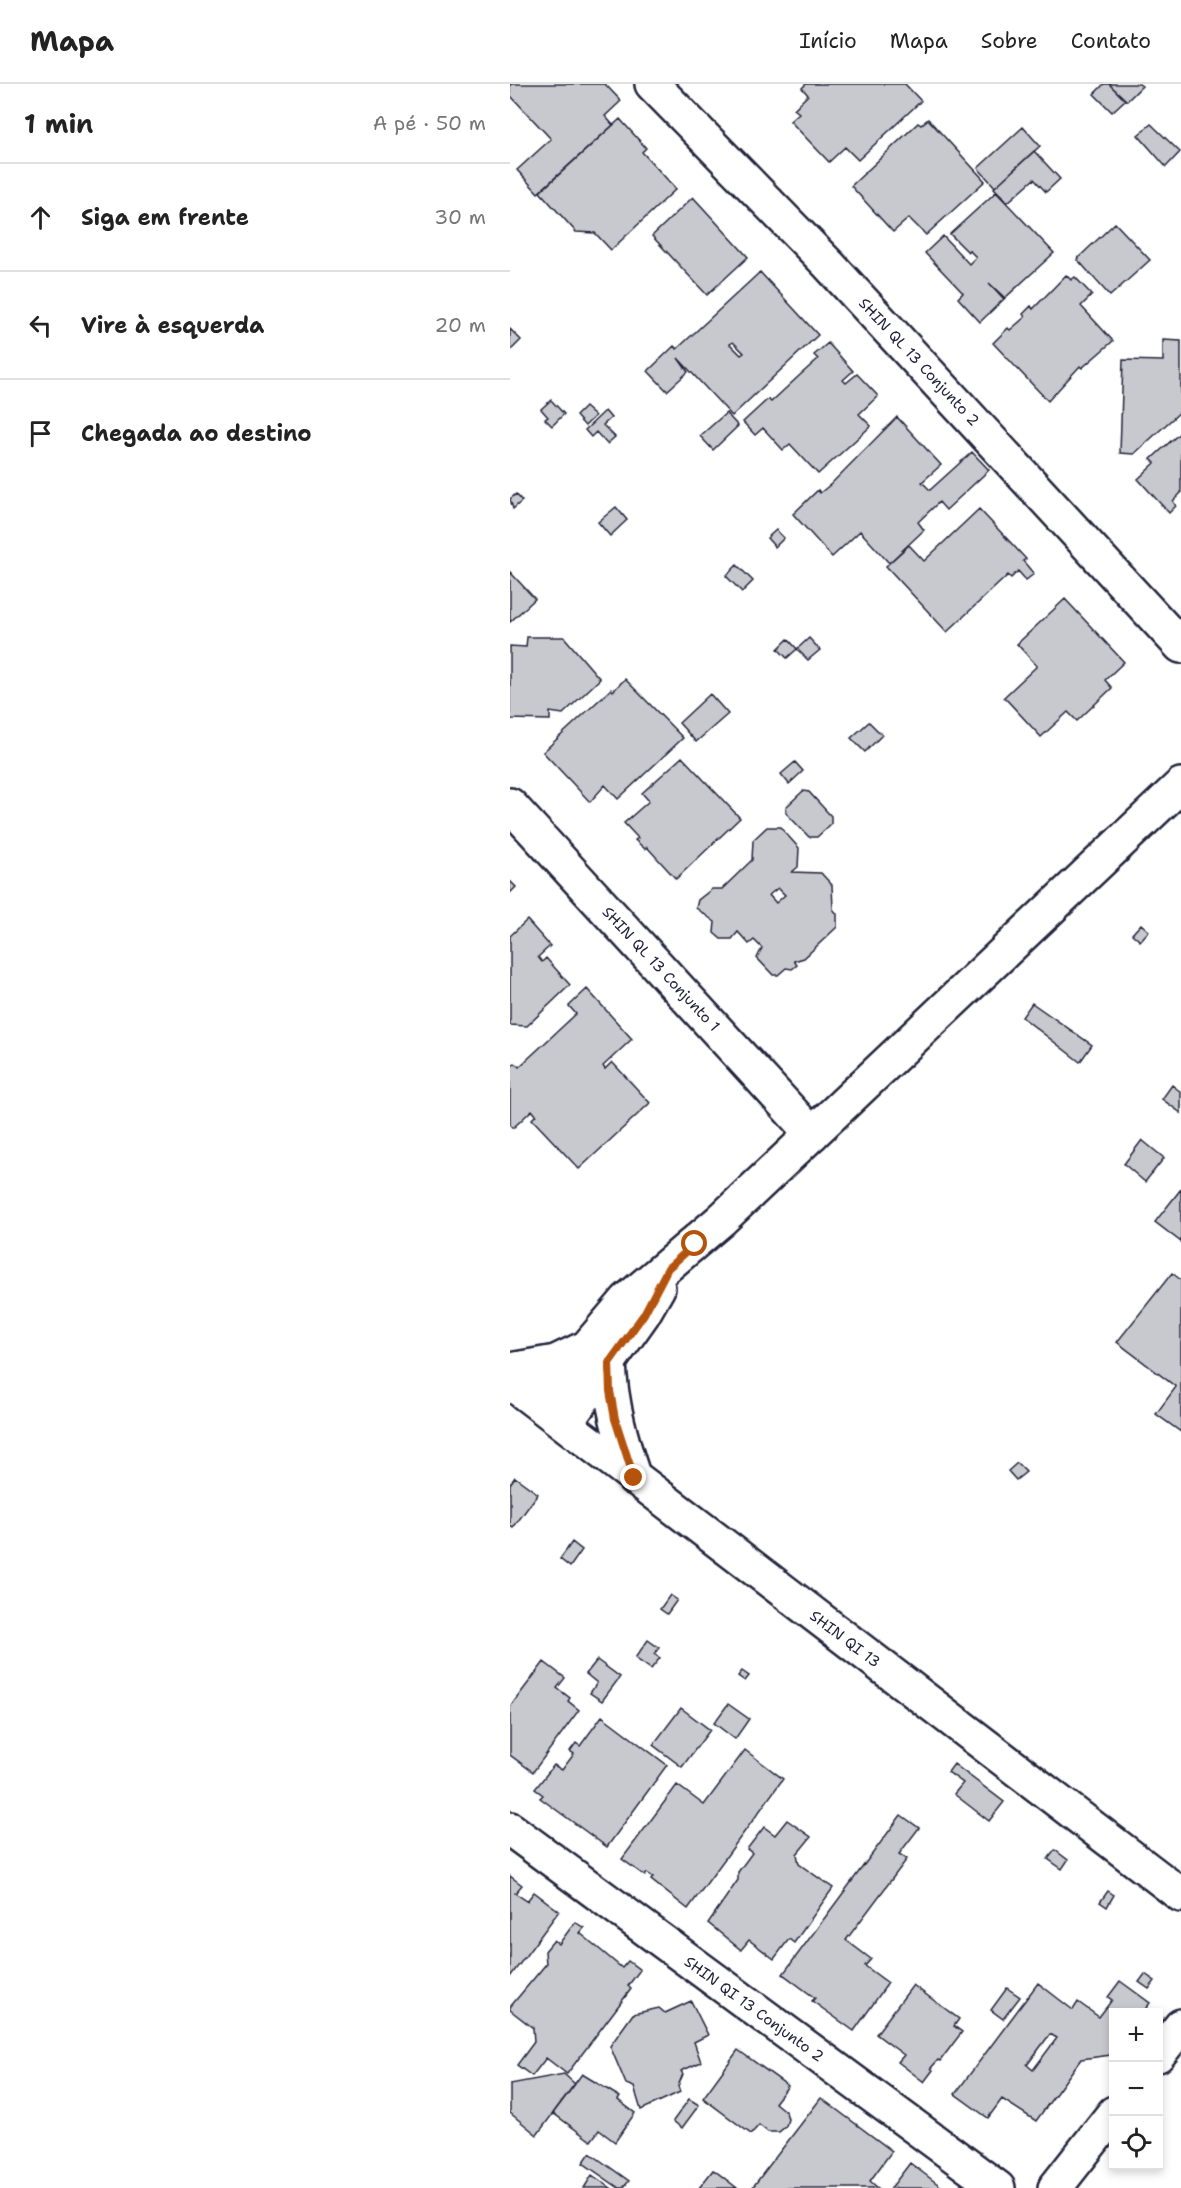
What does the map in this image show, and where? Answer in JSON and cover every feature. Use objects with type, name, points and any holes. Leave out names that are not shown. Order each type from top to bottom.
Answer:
[{"type":"street","name":"SHIN QL 13 Conjunto 2","points":[[652,84],[829,265],[1181,646]]},
{"type":"street","points":[[538,1404],[644,1314],[668,1268],[1181,785]]},
{"type":"street","name":"SHIN QL 13 Conjunto 1","points":[[510,805],[812,1134]]},
{"type":"street","points":[[510,1370],[597,1356]]},
{"type":"street","points":[[565,1424],[597,1356]]},
{"type":"street","points":[[597,1356],[610,1391],[615,1419],[634,1478]]},
{"type":"street","name":"SHIN QI 13","points":[[510,1382],[1181,1894]]},
{"type":"street","name":"SHIN QI 13 Conjunto 2","points":[[510,1829],[998,2188]]},
{"type":"street","points":[[1163,2049],[1181,2026]]},
{"type":"street","points":[[1055,2188],[1111,2116]]},
{"type":"building","points":[[510,84],[605,84],[621,101],[605,116],[613,125],[538,193],[517,170],[551,139],[510,95]]},
{"type":"building","points":[[806,84],[905,84],[921,101],[858,160],[845,147],[829,162],[790,121],[799,113],[794,109],[808,95],[802,88]]},
{"type":"building","points":[[1104,84],[1109,84],[1125,100],[1112,112],[1094,94]]},
{"type":"building","points":[[1109,84],[1139,84],[1142,86],[1127,101]]},
{"type":"building","points":[[620,119],[646,148],[642,152],[676,189],[611,250],[595,233],[576,232],[540,192]]},
{"type":"building","points":[[928,119],[985,181],[926,235],[909,218],[893,232],[851,186],[918,123],[921,125]]},
{"type":"building","points":[[1151,124],[1180,152],[1166,167],[1138,135]]},
{"type":"building","points":[[1023,127],[1040,146],[995,187],[978,168]]},
{"type":"building","points":[[1034,151],[1060,179],[1046,192],[1034,179],[1008,202],[994,188]]},
{"type":"building","points":[[996,192],[1054,253],[1005,298],[989,283],[1004,299],[980,322],[958,298],[963,293],[925,253],[943,236],[969,264],[976,257],[950,234]]},
{"type":"building","points":[[693,197],[748,257],[707,295],[652,236]]},
{"type":"building","points":[[1115,223],[1150,260],[1110,296],[1077,259]]},
{"type":"building","points":[[760,272],[818,335],[732,416],[678,358],[688,372],[667,391],[648,371],[674,346],[677,349]],"holes":[[[733,342],[744,353],[741,355],[730,344]]]},
{"type":"building","points":[[1066,275],[1071,280],[1075,277],[1092,295],[1081,306],[1113,341],[1082,368],[1080,366],[1048,401],[993,343],[1008,328],[1010,330],[1025,317],[1023,314],[1031,306],[1033,309]]},
{"type":"building","points":[[510,329],[521,340],[510,351]]},
{"type":"building","points":[[1163,340],[1181,341],[1181,411],[1134,454],[1120,453],[1123,360],[1163,361]]},
{"type":"building","points":[[828,343],[853,371],[843,380],[846,383],[857,374],[878,396],[859,414],[871,426],[818,474],[790,444],[783,450],[763,428],[755,435],[743,422],[768,399],[771,402],[818,359],[814,355]]},
{"type":"building","points":[[551,400],[564,414],[552,426],[545,419],[548,417],[541,409]]},
{"type":"building","points":[[585,407],[595,416],[585,426],[576,416]]},
{"type":"building","points":[[605,411],[611,418],[603,425],[615,437],[607,444],[596,432],[591,437],[585,430]]},
{"type":"building","points":[[726,413],[738,426],[713,450],[700,436]]},
{"type":"building","points":[[897,417],[941,465],[922,482],[930,490],[972,452],[989,470],[946,510],[939,502],[918,522],[924,530],[889,563],[860,531],[832,557],[793,514],[818,490],[820,493],[831,484]]},
{"type":"building","points":[[1181,432],[1181,493],[1173,501],[1176,506],[1169,513],[1138,479],[1155,463],[1151,459]]},
{"type":"building","points":[[516,494],[522,501],[513,509],[510,499]]},
{"type":"building","points":[[616,507],[627,520],[610,536],[598,522]]},
{"type":"building","points":[[979,509],[1026,559],[1023,561],[1034,574],[1026,580],[1018,571],[1011,578],[1008,575],[947,632],[886,566],[909,545],[924,561]]},
{"type":"building","points":[[776,530],[784,538],[775,547],[767,538]]},
{"type":"building","points":[[737,565],[753,581],[742,592],[726,576]]},
{"type":"building","points":[[510,572],[535,599],[510,622]]},
{"type":"building","points":[[1065,599],[1124,662],[1105,680],[1112,688],[1077,721],[1068,712],[1041,737],[1004,697],[1037,666],[1017,644]]},
{"type":"building","points":[[527,637],[564,637],[600,679],[563,714],[550,712],[550,720],[510,719],[510,646],[526,647]]},
{"type":"building","points":[[809,638],[820,650],[808,660],[797,649]]},
{"type":"building","points":[[788,639],[797,649],[787,658],[778,649]]},
{"type":"building","points":[[625,679],[683,738],[618,799],[605,785],[590,802],[543,752],[611,689],[613,691]]},
{"type":"building","points":[[710,694],[728,714],[696,742],[679,723]]},
{"type":"building","points":[[869,722],[882,735],[865,752],[851,738]]},
{"type":"building","points":[[682,757],[740,818],[676,879],[647,847],[645,849],[635,840],[638,838],[624,823],[649,801],[642,793]]},
{"type":"building","points":[[795,762],[803,771],[789,784],[781,774]]},
{"type":"building","points":[[803,791],[809,792],[831,816],[831,824],[817,837],[809,837],[786,813],[786,807]]},
{"type":"building","points":[[767,827],[780,827],[799,848],[798,867],[792,872],[821,873],[832,885],[833,909],[837,914],[837,927],[804,958],[794,961],[797,965],[792,969],[786,968],[778,975],[773,975],[757,958],[762,948],[754,940],[749,944],[738,932],[732,939],[721,939],[714,933],[715,922],[696,908],[698,900],[712,889],[722,889],[752,860],[753,840]],"holes":[[[778,888],[785,895],[776,903],[769,895]]]},
{"type":"building","points":[[510,881],[516,887],[510,893]]},
{"type":"building","points":[[527,920],[550,946],[538,957],[542,962],[546,958],[570,985],[527,1026],[510,1025],[510,936]]},
{"type":"building","points":[[1141,924],[1149,931],[1140,941],[1132,934]]},
{"type":"building","points":[[587,989],[632,1039],[603,1066],[605,1069],[612,1062],[650,1103],[579,1169],[532,1119],[536,1115],[532,1110],[513,1128],[510,1125],[510,1068],[515,1063],[519,1067],[576,1014],[569,1006]]},
{"type":"building","points":[[1032,1003],[1092,1045],[1080,1062],[1022,1017]]},
{"type":"building","points":[[1172,1085],[1181,1092],[1181,1113],[1162,1099]]},
{"type":"building","points":[[1142,1140],[1164,1158],[1145,1182],[1124,1164]]},
{"type":"building","points":[[1181,1189],[1181,1242],[1155,1222]]},
{"type":"building","points":[[1172,1273],[1181,1280],[1181,1432],[1156,1414],[1176,1387],[1117,1342]]},
{"type":"building","points":[[1017,1463],[1026,1472],[1016,1480],[1008,1471]]},
{"type":"building","points":[[515,1477],[538,1494],[513,1528],[510,1526],[510,1484]]},
{"type":"building","points":[[572,1542],[582,1550],[570,1567],[560,1559]]},
{"type":"building","points":[[670,1595],[677,1600],[667,1614],[660,1609]]},
{"type":"building","points":[[648,1640],[659,1648],[654,1654],[660,1658],[651,1669],[635,1658]]},
{"type":"building","points":[[597,1660],[620,1677],[602,1701],[590,1693],[597,1683],[586,1674]]},
{"type":"building","points":[[544,1662],[565,1678],[557,1688],[570,1698],[568,1701],[579,1710],[533,1772],[510,1755],[510,1707]]},
{"type":"building","points":[[742,1671],[749,1676],[745,1681],[738,1676]]},
{"type":"building","points":[[728,1704],[749,1719],[735,1739],[714,1723]]},
{"type":"building","points":[[681,1708],[710,1730],[682,1767],[653,1745]]},
{"type":"building","points":[[602,1716],[667,1765],[607,1847],[540,1798],[543,1795],[535,1789],[554,1765],[562,1770],[574,1754],[570,1751],[576,1743],[580,1746]]},
{"type":"building","points":[[745,1750],[783,1779],[688,1909],[651,1880],[653,1877],[647,1873],[645,1876],[622,1859],[677,1785],[704,1805]]},
{"type":"building","points":[[954,1764],[1004,1802],[989,1821],[954,1794],[963,1783],[948,1772]]},
{"type":"building","points":[[901,1815],[919,1828],[899,1854],[907,1859],[846,1940],[871,1959],[865,1966],[888,1983],[854,2031],[812,2001],[815,1998],[783,1974]]},
{"type":"building","points":[[787,1820],[811,1837],[797,1854],[799,1864],[833,1888],[794,1943],[789,1939],[774,1959],[749,1940],[741,1950],[708,1923],[738,1880],[738,1872],[752,1853],[747,1849],[764,1827],[775,1835]]},
{"type":"building","points":[[1055,1850],[1068,1860],[1062,1869],[1048,1859]]},
{"type":"building","points":[[510,1876],[522,1885],[515,1893],[527,1901],[534,1892],[559,1911],[510,1977]]},
{"type":"building","points":[[1108,1891],[1114,1895],[1107,1907],[1100,1902]]},
{"type":"building","points":[[575,1922],[584,1928],[580,1933],[622,1968],[628,1961],[640,1970],[628,1986],[631,1989],[567,2074],[546,2058],[532,2076],[517,2065],[534,2042],[533,2028],[510,2010],[510,2007],[546,1964],[545,1951],[554,1940],[559,1944]]},
{"type":"building","points":[[1145,1974],[1155,1981],[1149,1989],[1139,1982]]},
{"type":"building","points":[[1120,1981],[1150,2003],[1146,2008],[1109,2008],[1109,2055],[1081,2059],[1036,2121],[1002,2099],[988,2118],[955,2094],[1038,1983],[1073,2010],[1078,2002],[1099,2017],[1112,2000],[1108,1997]],"holes":[[[1050,2034],[1057,2038],[1033,2070],[1027,2065]]]},
{"type":"building","points":[[913,1985],[959,2019],[954,2026],[962,2032],[940,2061],[938,2060],[931,2068],[933,2070],[924,2082],[898,2062],[904,2055],[876,2034]]},
{"type":"building","points":[[1007,1988],[1020,1997],[1003,2019],[991,2010]]},
{"type":"building","points":[[691,2001],[708,2035],[694,2042],[701,2062],[681,2071],[683,2074],[678,2086],[680,2092],[641,2110],[634,2087],[626,2084],[610,2046],[633,2014],[659,2008],[665,2013]]},
{"type":"building","points":[[738,2050],[788,2086],[775,2103],[786,2112],[788,2119],[786,2126],[779,2132],[768,2132],[759,2125],[751,2134],[703,2098]]},
{"type":"building","points":[[564,2074],[575,2084],[537,2135],[510,2113],[510,2084]]},
{"type":"building","points":[[582,2074],[620,2097],[618,2100],[635,2113],[615,2142],[599,2130],[591,2141],[553,2113]]},
{"type":"building","points":[[821,2098],[892,2151],[870,2181],[878,2188],[752,2188]]},
{"type":"building","points":[[689,2099],[699,2105],[682,2128],[673,2121]]},
{"type":"building","points":[[590,2153],[629,2181],[623,2188],[619,2188],[583,2163]]},
{"type":"building","points":[[910,2163],[943,2188],[891,2188]]},
{"type":"building","points":[[713,2170],[715,2171],[737,2188],[699,2188]]},
{"type":"building","points":[[592,2175],[611,2188],[584,2188]]},
{"type":"route","points":[[634,1478],[615,1419],[610,1391],[609,1363],[644,1314],[668,1268],[695,1244]]}]
